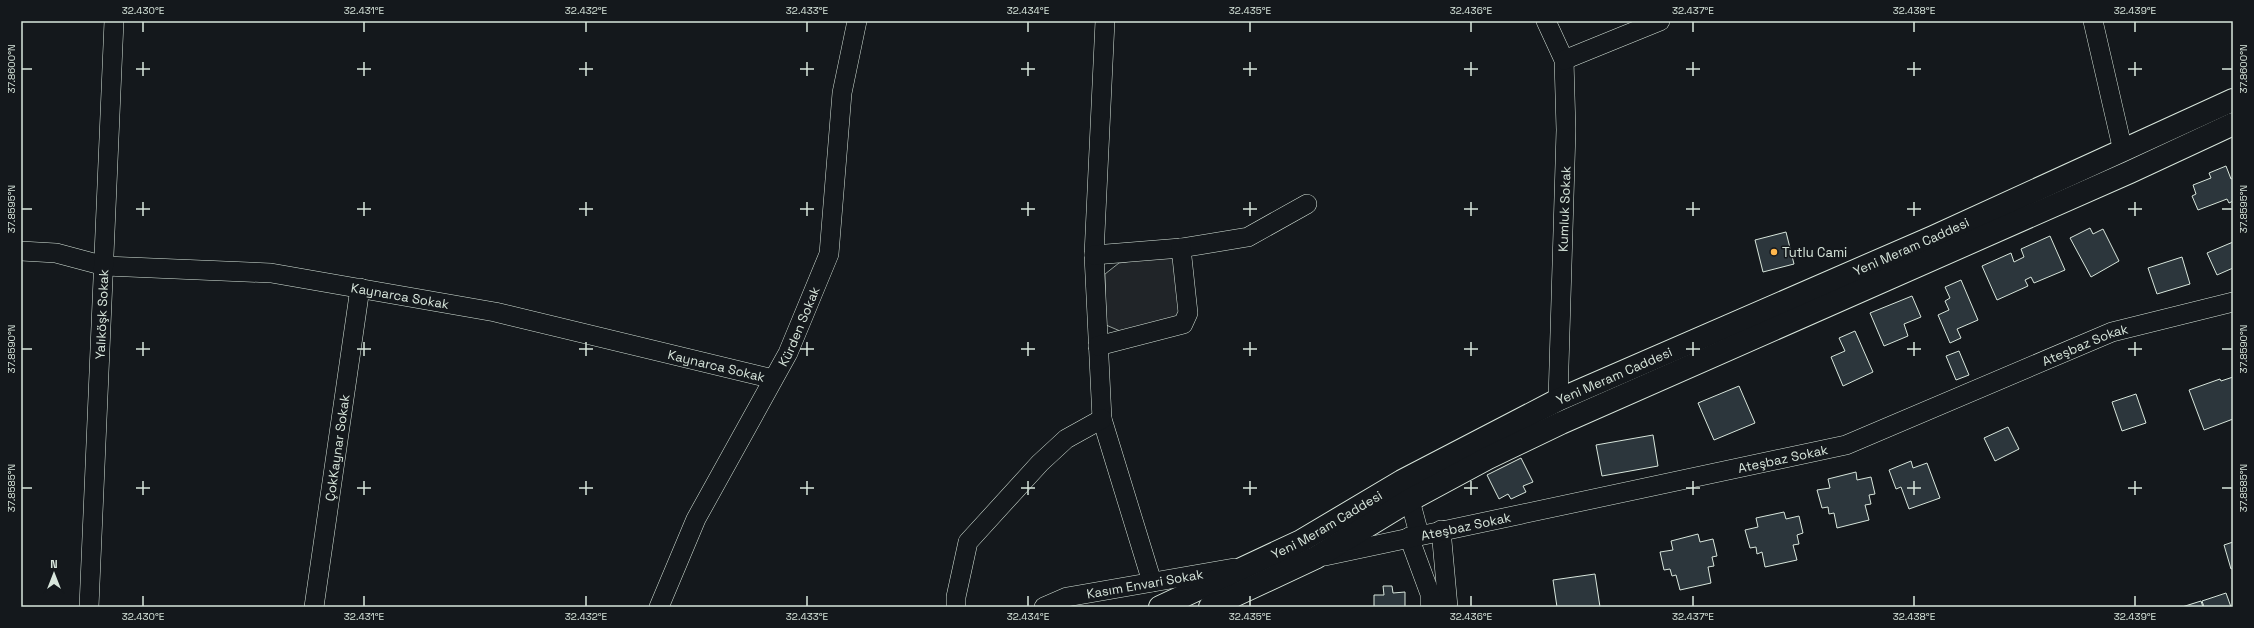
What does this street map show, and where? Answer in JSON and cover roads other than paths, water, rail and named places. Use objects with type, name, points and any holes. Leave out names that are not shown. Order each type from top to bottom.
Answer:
[{"type":"main road","name":"Yeni Meram Caddesi","points":[[1160,607],[1300,541],[1402,481],[1558,400],[1925,240],[2233,100]]},
{"type":"main road","name":"Yeni Meram Caddesi","points":[[1210,607],[1315,558],[1410,500],[1488,458],[1561,423],[2130,172],[2233,124]]},
{"type":"street","name":"Yalıköşk Sokak","points":[[89,607],[105,266],[114,21]]},
{"type":"street","name":"Kürden Sokak","points":[[660,607],[696,519],[788,353],[829,254],[842,93],[857,21]]},
{"type":"street","points":[[1105,21],[1094,255],[1102,419],[1152,582]]},
{"type":"street","name":"Kumluk Sokak","points":[[1546,21],[1564,60],[1566,130],[1558,400]]},
{"type":"street","points":[[1564,60],[1660,21]]},
{"type":"street","points":[[2093,21],[2123,151]]},
{"type":"street","points":[[1094,255],[1181,248],[1248,237],[1307,204]]},
{"type":"street","points":[[1098,346],[1183,324],[1188,313],[1181,248]]},
{"type":"street","name":"Kaynarca Sokak","points":[[21,251],[56,253],[105,266],[271,273],[360,288],[495,312],[773,379]]},
{"type":"street","name":"ÇokKaynar Sokak","points":[[314,607],[360,288]]},
{"type":"street","name":"Ateşbaz Sokak","points":[[1315,558],[1414,535],[1846,445],[2112,332],[2233,302]]},
{"type":"street","points":[[956,607],[956,597],[968,542],[1040,463],[1066,439],[1102,419]]},
{"type":"street","points":[[1410,500],[1414,535],[1430,594],[1430,607]]},
{"type":"street","points":[[1441,530],[1448,607]]},
{"type":"street","name":"Kasım Envari Sokak","points":[[1044,607],[1067,597],[1248,566]]},
{"type":"place","name":"Tutlu Cami","points":[[1774,252]]}]
